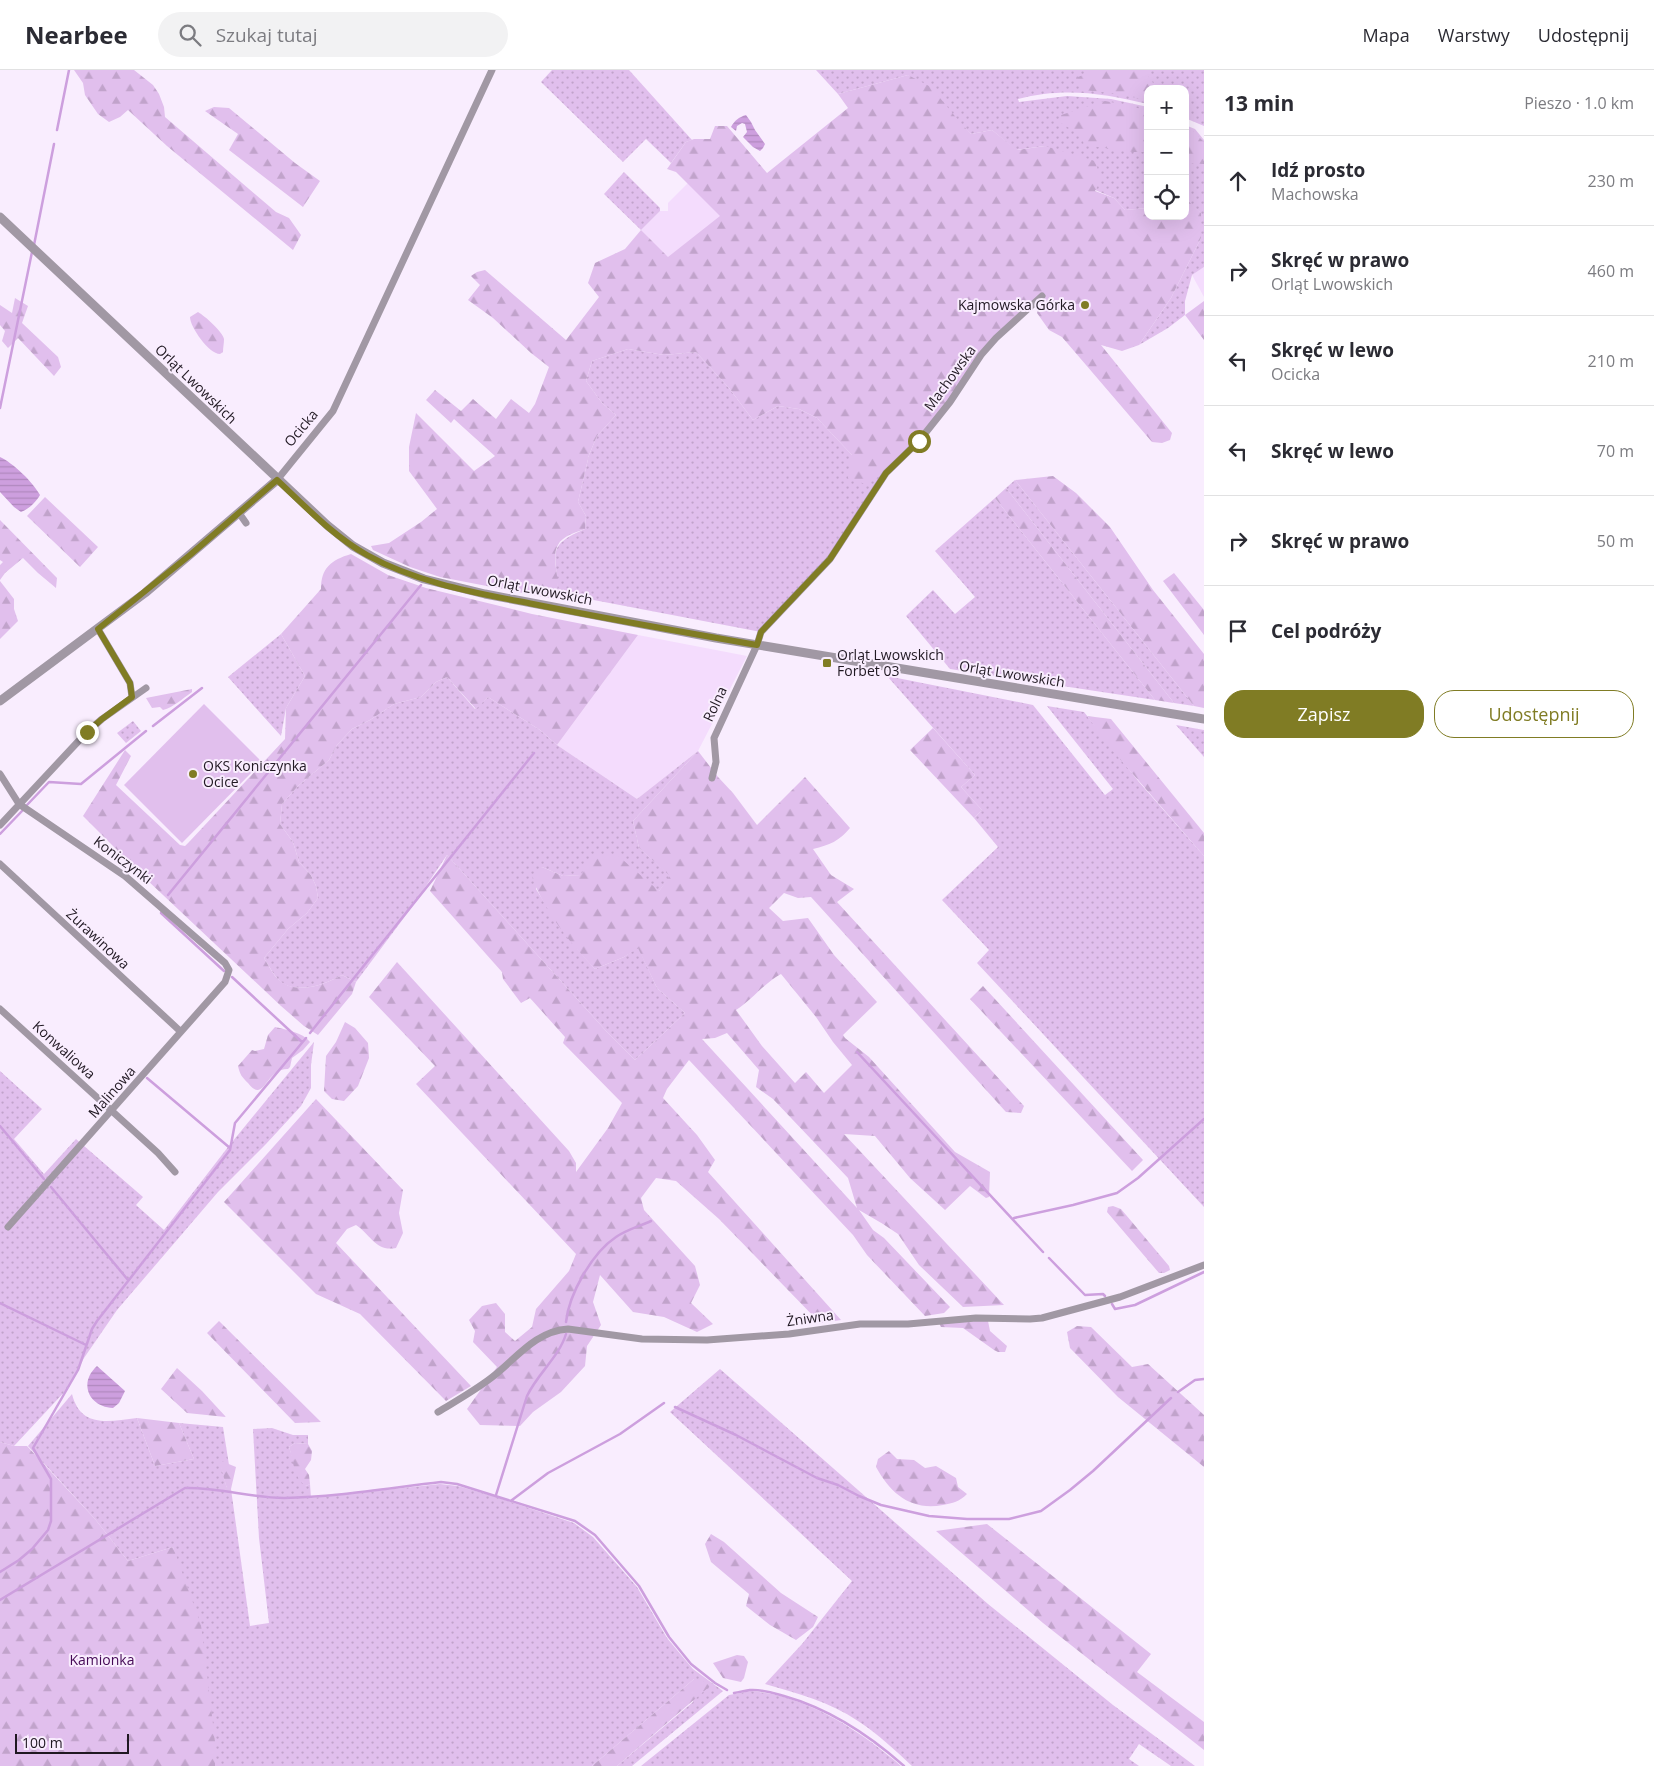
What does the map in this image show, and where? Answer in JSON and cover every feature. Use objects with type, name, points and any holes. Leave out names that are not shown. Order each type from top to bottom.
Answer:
[{"type":"street","name":"Ocicka","points":[[0,701],[98,629],[239,514],[277,480],[333,411],[492,70]]},
{"type":"street","name":"Orląt Lwowskich","points":[[0,217],[327,526],[353,546],[383,563],[410,574],[452,586],[519,601],[757,645],[1204,719]]},
{"type":"street","name":"Machowska","points":[[757,645],[761,632],[830,559],[886,473],[919,441],[950,402],[982,355],[996,338],[1042,296]]},
{"type":"street","points":[[239,514],[246,523]]},
{"type":"street","points":[[98,629],[130,683],[132,697]]},
{"type":"street","name":"Rolna","points":[[712,778],[716,762],[714,738],[757,645]]},
{"type":"street","points":[[0,825],[87,732],[146,688]]},
{"type":"street","name":"Koniczynki","points":[[0,774],[19,804],[125,876],[225,963],[229,970]]},
{"type":"street","name":"Żurawinowa","points":[[0,864],[180,1031]]},
{"type":"street","name":"Malinowa","points":[[8,1227],[224,982],[229,970]]},
{"type":"street","name":"Konwaliowa","points":[[0,1009],[112,1111],[175,1172]]},
{"type":"street","name":"Żniwna","points":[[438,1412],[491,1378],[542,1336],[559,1330],[568,1329],[642,1339],[699,1340],[738,1339],[789,1334],[860,1324],[908,1324],[976,1318],[1040,1318],[1120,1297],[1204,1265]]},
{"type":"shaded area","points":[[746,115],[765,144],[760,151],[743,137],[747,132],[745,124],[742,123],[737,126],[736,131],[731,127],[737,120]]},
{"type":"shaded area","points":[[688,183],[721,216],[668,258],[641,230],[660,211],[668,211],[668,203]]},
{"type":"shaded area","points":[[1204,267],[1204,297],[1192,275]]},
{"type":"shaded area","points":[[0,457],[22,473],[33,484],[40,495],[32,505],[21,512],[0,492]]},
{"type":"shaded area","points":[[638,635],[747,656],[698,751],[637,799],[557,745]]},
{"type":"shaded area","points":[[97,1366],[125,1391],[119,1403],[113,1408],[105,1407],[98,1403],[92,1399],[89,1393],[88,1380]]},
{"type":"green space","points":[[74,70],[134,70],[153,85],[164,107],[165,117],[276,212],[289,218],[301,235],[293,250],[167,146],[128,110],[120,117],[109,122],[98,114],[85,95],[83,83]]},
{"type":"green space","points":[[552,70],[629,70],[692,140],[686,142],[671,163],[646,139],[623,162],[541,82]]},
{"type":"green space","points":[[816,70],[1204,70],[1204,126],[1189,120],[1189,85],[1144,85],[1144,103],[1099,94],[1067,92],[1035,95],[1018,99],[1019,102],[1067,96],[1111,99],[1144,106],[1144,208],[1125,210],[1114,198],[1095,190],[1045,146],[1016,150],[992,130],[971,134],[908,75],[838,94]]},
{"type":"green space","points":[[1094,70],[1144,70],[1152,82],[1157,85],[1144,85],[1144,100],[1120,94],[1083,90],[1076,78]]},
{"type":"green space","points":[[908,75],[931,87],[971,134],[992,130],[1017,150],[1045,146],[1095,161],[1101,179],[1095,191],[1114,198],[1125,210],[1144,208],[1144,220],[1189,220],[1189,202],[1201,213],[1201,238],[1171,298],[1139,345],[1122,351],[1101,345],[1172,433],[1170,440],[1162,443],[1152,442],[1062,337],[1049,330],[1037,313],[1042,297],[996,338],[950,402],[886,473],[865,484],[848,478],[852,455],[817,418],[799,409],[778,406],[753,420],[729,388],[696,352],[664,355],[628,349],[592,361],[586,381],[602,403],[616,415],[597,436],[589,455],[578,502],[586,516],[585,529],[563,539],[558,545],[555,558],[558,585],[554,599],[440,577],[410,567],[373,550],[371,546],[389,543],[437,509],[409,471],[409,447],[416,413],[474,471],[495,456],[454,419],[451,423],[426,400],[435,390],[461,411],[473,399],[496,419],[511,399],[529,413],[535,404],[549,367],[493,318],[468,300],[480,285],[471,276],[485,270],[566,340],[599,297],[588,283],[595,263],[625,249],[641,230],[668,257],[720,216],[676,172],[667,169],[686,142],[694,139],[710,139],[715,126],[727,126],[767,173],[848,108],[838,94]]},
{"type":"green space","points":[[1105,101],[1132,106],[1144,110],[1144,152],[1084,145],[1082,136],[1061,123],[1061,115]]},
{"type":"green space","points":[[214,107],[229,108],[295,163],[320,181],[303,207],[229,150],[238,134],[205,111]]},
{"type":"green space","points":[[1189,127],[1195,129],[1204,140],[1204,267],[1192,275],[1185,301],[1185,315],[1168,328],[1139,345],[1171,298],[1201,238],[1201,213],[1189,203]]},
{"type":"green space","points":[[1189,130],[1204,142],[1204,164],[1189,163]]},
{"type":"green space","points":[[624,172],[660,208],[660,211],[641,230],[604,194]]},
{"type":"green space","points":[[15,298],[28,306],[22,323],[58,357],[61,367],[54,376],[18,338],[8,348],[2,341],[5,331],[0,325],[0,305],[12,313]]},
{"type":"green space","points":[[1204,301],[1204,340],[1185,315]]},
{"type":"green space","points":[[198,312],[213,324],[223,336],[223,352],[220,354],[211,350],[206,345],[193,327],[190,317]]},
{"type":"green space","points":[[628,349],[664,355],[696,352],[729,388],[753,420],[778,406],[799,409],[817,418],[852,455],[886,473],[830,559],[761,632],[557,593],[555,561],[558,547],[572,535],[585,529],[586,516],[578,502],[589,455],[597,436],[616,415],[602,403],[586,381],[592,361]]},
{"type":"green space","points":[[1053,476],[1076,493],[1110,527],[1153,590],[1204,654],[1204,708],[1194,706],[1015,480]]},
{"type":"green space","points":[[1015,480],[1194,706],[1174,703],[1006,488]]},
{"type":"green space","points":[[1006,488],[1174,703],[1155,700],[995,498]]},
{"type":"green space","points":[[45,497],[98,547],[80,567],[27,516]]},
{"type":"green space","points":[[995,498],[1155,700],[950,669],[906,616],[933,590],[955,614],[975,597],[935,551]]},
{"type":"green space","points":[[0,520],[57,578],[56,588],[23,558],[5,573],[0,580],[0,565],[3,562],[0,560]]},
{"type":"green space","points":[[351,554],[388,575],[426,588],[532,614],[638,635],[557,745],[540,730],[488,697],[476,709],[447,677],[436,682],[421,697],[394,704],[352,729],[337,745],[329,760],[298,786],[282,804],[280,824],[293,842],[299,862],[311,875],[316,886],[318,898],[307,913],[288,929],[264,958],[277,979],[297,988],[305,988],[328,982],[342,975],[356,982],[352,994],[318,1035],[304,1026],[281,1006],[146,879],[83,816],[125,750],[131,756],[116,785],[180,845],[185,846],[285,739],[286,708],[305,676],[281,634],[321,589],[321,582],[328,566],[338,559]]},
{"type":"green space","points":[[1174,573],[1204,610],[1204,635],[1163,581]]},
{"type":"green space","points":[[0,581],[14,599],[14,609],[18,621],[0,639]]},
{"type":"green space","points":[[281,634],[305,676],[286,708],[281,736],[228,677]]},
{"type":"green space","points":[[887,676],[1033,705],[1105,795],[1113,789],[1047,706],[1084,712],[1139,782],[1204,856],[1204,1207],[977,963],[989,950],[942,900],[998,847],[974,818],[982,810],[961,787],[975,775]]},
{"type":"green space","points":[[447,677],[475,709],[488,697],[540,730],[557,745],[637,799],[698,751],[633,821],[639,848],[671,876],[659,891],[581,875],[563,876],[542,867],[536,889],[563,930],[595,969],[624,957],[638,947],[657,988],[685,1013],[635,1060],[607,1032],[447,855],[409,911],[356,982],[342,975],[328,982],[305,988],[289,986],[277,978],[264,958],[288,929],[307,913],[318,898],[316,886],[311,875],[299,862],[293,842],[280,824],[282,804],[298,786],[329,760],[337,745],[352,729],[394,704],[421,697],[436,682]]},
{"type":"green space","points":[[192,689],[192,692],[171,707],[163,710],[160,707],[152,708],[146,698]]},
{"type":"green space","name":"OKS Koniczynka Ocice","points":[[204,704],[262,762],[182,843],[124,785]]},
{"type":"green space","points":[[1087,716],[1111,719],[1204,833],[1204,856],[1112,750]]},
{"type":"green space","points":[[133,721],[141,731],[126,743],[117,733]]},
{"type":"green space","points":[[1176,725],[1204,730],[1204,757]]},
{"type":"green space","points":[[933,728],[975,775],[961,787],[982,810],[974,818],[910,750]]},
{"type":"green space","points":[[698,751],[757,825],[805,777],[850,828],[834,842],[813,849],[831,875],[854,889],[837,902],[1024,1106],[1021,1113],[1006,1112],[811,897],[798,898],[784,893],[769,908],[783,921],[808,918],[834,955],[877,1002],[843,1035],[845,1038],[869,1057],[955,1152],[990,1172],[989,1197],[986,1198],[970,1186],[945,1210],[910,1178],[875,1136],[844,1134],[1004,1305],[963,1307],[919,1265],[898,1234],[859,1210],[873,1230],[884,1238],[950,1307],[944,1313],[925,1316],[867,1255],[853,1235],[689,1060],[667,1089],[663,1098],[697,1135],[715,1160],[708,1172],[841,1320],[820,1323],[719,1219],[676,1181],[656,1178],[641,1198],[644,1210],[695,1266],[700,1285],[691,1303],[713,1324],[697,1332],[664,1317],[633,1312],[600,1275],[593,1302],[601,1325],[587,1346],[585,1366],[561,1392],[533,1412],[520,1426],[480,1425],[467,1409],[497,1367],[473,1342],[475,1331],[469,1320],[482,1306],[496,1303],[505,1314],[505,1332],[515,1341],[532,1327],[536,1309],[569,1271],[576,1254],[416,1084],[435,1066],[369,997],[397,962],[569,1151],[576,1163],[576,1172],[608,1128],[622,1103],[563,1043],[565,1037],[530,998],[521,1003],[503,979],[502,972],[430,891],[447,855],[607,1032],[635,1060],[685,1013],[657,988],[638,948],[624,957],[595,969],[576,949],[551,915],[532,877],[542,867],[563,876],[581,875],[592,854],[616,854],[659,891],[670,876],[639,848],[633,821]],"holes":[[[781,974],[852,1065],[824,1093],[806,1072],[795,1083],[762,1046],[736,1010]],[[727,1033],[759,1070],[756,1087],[773,1099],[848,1178],[857,1208],[702,1039],[715,1038]]]},
{"type":"green space","points":[[983,986],[1143,1160],[1132,1171],[970,999]]},
{"type":"green space","points":[[345,1022],[355,1028],[368,1043],[369,1058],[358,1086],[344,1101],[332,1099],[324,1091],[326,1056],[336,1042]]},
{"type":"green space","points":[[275,1027],[299,1034],[310,1042],[292,1058],[288,1069],[280,1070],[274,1074],[262,1088],[254,1089],[244,1079],[238,1066],[252,1050],[264,1049],[268,1035]]},
{"type":"green space","points":[[314,1042],[311,1088],[301,1106],[218,1192],[117,1310],[84,1358],[69,1387],[14,1446],[0,1442],[0,1071],[42,1109],[14,1139],[44,1174],[76,1139],[143,1197],[136,1205],[164,1230],[228,1147]]},
{"type":"green space","points":[[316,1099],[403,1190],[399,1213],[403,1233],[396,1248],[383,1248],[356,1225],[347,1229],[336,1243],[471,1386],[446,1401],[360,1314],[316,1294],[224,1202]]},
{"type":"green space","points":[[1113,1206],[1121,1209],[1169,1266],[1170,1270],[1159,1273],[1107,1212],[1108,1207]]},
{"type":"green space","points":[[964,1320],[988,1321],[990,1331],[1007,1346],[1005,1352],[994,1350],[963,1328],[941,1327],[939,1323]]},
{"type":"green space","points":[[219,1321],[321,1422],[295,1423],[207,1333]]},
{"type":"green space","points":[[1077,1326],[1091,1327],[1132,1367],[1148,1364],[1204,1415],[1204,1467],[1118,1397],[1070,1348],[1067,1332]]},
{"type":"green space","points":[[177,1368],[226,1417],[187,1413],[161,1389]]},
{"type":"green space","points":[[720,1369],[988,1604],[1113,1705],[1195,1766],[1171,1766],[1139,1744],[1129,1759],[1139,1766],[912,1766],[893,1748],[847,1714],[813,1699],[765,1684],[802,1644],[852,1581],[670,1412]]},
{"type":"green space","points":[[72,1394],[76,1405],[89,1418],[107,1421],[137,1418],[155,1466],[194,1459],[179,1423],[223,1427],[229,1465],[220,1461],[227,1489],[231,1489],[250,1626],[269,1623],[259,1538],[253,1429],[272,1428],[293,1435],[308,1435],[308,1444],[295,1443],[289,1447],[306,1486],[310,1484],[311,1498],[440,1484],[458,1486],[496,1497],[574,1523],[593,1537],[637,1587],[667,1638],[693,1669],[723,1691],[632,1766],[617,1766],[693,1702],[694,1679],[592,1766],[215,1766],[215,1741],[173,1547],[128,1561],[95,1519],[28,1446]]},
{"type":"green space","points":[[137,1418],[179,1423],[194,1459],[155,1466]]},
{"type":"green space","name":"Kamionka","points":[[0,1442],[14,1446],[27,1446],[95,1519],[128,1561],[173,1547],[201,1625],[215,1741],[215,1766],[0,1766]]},
{"type":"green space","points":[[295,1443],[308,1444],[312,1451],[311,1460],[305,1469],[309,1475],[310,1484],[306,1486],[296,1474],[293,1463],[289,1447]]},
{"type":"green space","points":[[889,1451],[897,1459],[914,1460],[925,1468],[936,1466],[956,1478],[958,1487],[967,1494],[953,1503],[943,1505],[932,1506],[912,1503],[888,1485],[876,1467],[878,1459]]},
{"type":"green space","points":[[219,1460],[236,1467],[231,1489],[227,1489]]},
{"type":"green space","points":[[987,1524],[1151,1654],[1137,1672],[1204,1722],[1204,1750],[1043,1623],[936,1531]]},
{"type":"green space","points":[[711,1534],[724,1542],[781,1593],[818,1617],[813,1627],[796,1640],[770,1625],[746,1606],[749,1594],[711,1562],[705,1544]]},
{"type":"green space","points":[[737,1655],[744,1656],[748,1662],[744,1678],[741,1682],[723,1678],[713,1663]]},
{"type":"green space","points":[[694,1679],[703,1681],[710,1686],[617,1766],[592,1766]]},
{"type":"green space","points":[[751,1691],[772,1694],[812,1707],[850,1728],[901,1766],[641,1766],[729,1695]]},
{"type":"waterway","points":[[57,130],[69,70]]},
{"type":"waterway","points":[[34,245],[54,144]]},
{"type":"waterway","points":[[0,408],[32,252]]},
{"type":"waterway","points":[[168,895],[421,585]]},
{"type":"waterway","points":[[153,726],[202,688]]},
{"type":"waterway","points":[[27,805],[49,782],[81,784],[146,731]]},
{"type":"waterway","points":[[310,1033],[534,753]]},
{"type":"waterway","points":[[0,834],[23,810]]},
{"type":"waterway","points":[[162,911],[161,913],[224,971]]},
{"type":"waterway","points":[[232,977],[302,1042]]},
{"type":"waterway","points":[[0,1572],[32,1549],[48,1530],[51,1521],[51,1479],[33,1448],[78,1370],[92,1329],[230,1150],[235,1123],[306,1038]]},
{"type":"waterway","points":[[857,1052],[1043,1252]]},
{"type":"waterway","points":[[147,1078],[230,1148]]},
{"type":"waterway","points":[[1014,1218],[1117,1193],[1138,1178],[1204,1119]]},
{"type":"waterway","points":[[0,1126],[44,1179]]},
{"type":"waterway","points":[[51,1187],[128,1280]]},
{"type":"waterway","points":[[566,1322],[577,1287],[598,1253],[620,1235],[651,1221]]},
{"type":"waterway","points":[[1049,1258],[1085,1295],[1103,1294],[1105,1296]]},
{"type":"waterway","points":[[1112,1304],[1115,1309],[1135,1305],[1204,1272]]},
{"type":"waterway","points":[[0,1303],[86,1345]]},
{"type":"waterway","points":[[496,1495],[527,1396],[553,1358],[566,1334]]},
{"type":"waterway","points":[[1178,1392],[1195,1380],[1204,1379]]},
{"type":"waterway","points":[[675,1407],[736,1435],[817,1478],[838,1485],[881,1505],[929,1516],[967,1519],[1009,1519],[1041,1511],[1070,1490],[1171,1398]]},
{"type":"waterway","points":[[512,1500],[548,1473],[620,1434],[664,1403]]},
{"type":"waterway","points":[[0,1600],[185,1488],[210,1489],[284,1498],[343,1494],[441,1482],[457,1484],[575,1521],[595,1535],[639,1586],[669,1637],[691,1664],[727,1690]]},
{"type":"waterway","points":[[734,1693],[750,1690],[763,1691],[801,1701],[848,1724],[877,1743],[904,1766]]},
{"type":"place","name":"Kajmowska Górka","points":[[1085,305]]},
{"type":"place","name":"Orląt Lwowskich Forbet 03","points":[[827,663]]},
{"type":"place","name":"OKS Koniczynka Ocice","points":[[193,774]]},
{"type":"route","points":[[87,732],[132,697],[130,683],[98,629],[145,593],[277,480],[340,537],[366,554],[403,572],[452,586],[519,601],[757,645],[761,632],[830,559],[886,473],[919,441]]}]
